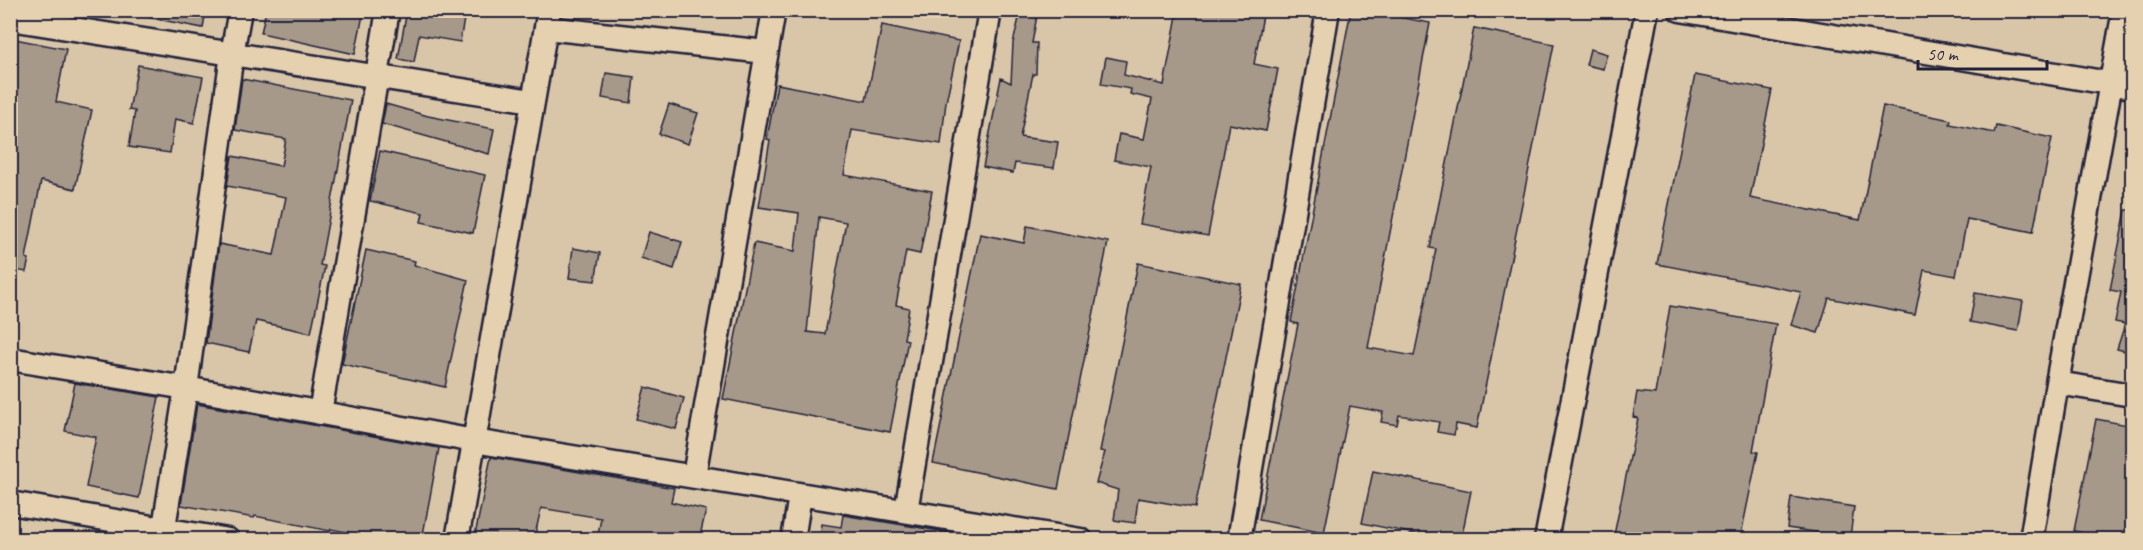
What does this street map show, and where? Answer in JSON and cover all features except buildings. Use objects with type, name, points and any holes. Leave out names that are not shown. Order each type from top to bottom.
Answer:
[{"type":"street","points":[[163,534],[240,10]]},
{"type":"street","points":[[320,413],[388,10]]},
{"type":"street","points":[[694,476],[774,10]]},
{"type":"street","points":[[906,511],[990,10]]},
{"type":"street","points":[[1239,540],[1328,10]]},
{"type":"street","points":[[1546,540],[1647,10]]},
{"type":"street","points":[[1680,10],[2122,85]]},
{"type":"street","points":[[2031,540],[2057,383],[2122,85],[2124,10]]},
{"type":"street","points":[[10,19],[532,101]]},
{"type":"street","points":[[457,540],[547,19],[766,52]]},
{"type":"street","points":[[10,359],[186,388],[474,441],[1081,540]]},
{"type":"street","points":[[2057,383],[2133,395]]},
{"type":"street","points":[[793,540],[800,495]]},
{"type":"street","points":[[10,503],[163,534],[228,540]]}]
